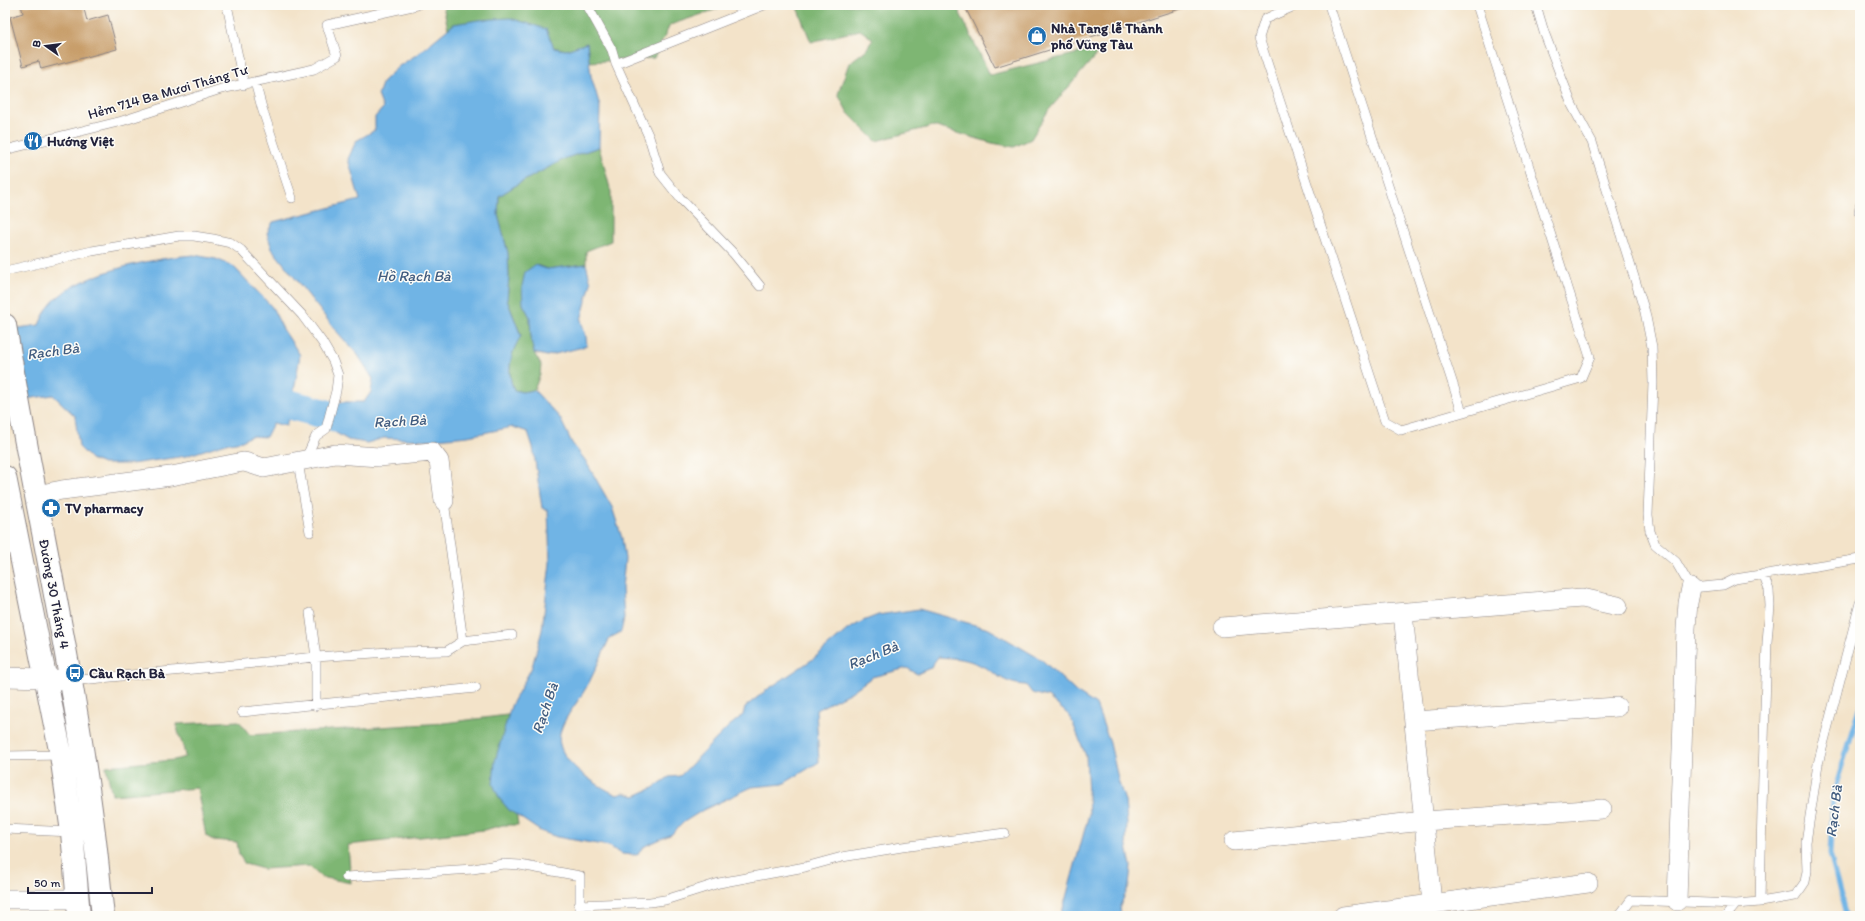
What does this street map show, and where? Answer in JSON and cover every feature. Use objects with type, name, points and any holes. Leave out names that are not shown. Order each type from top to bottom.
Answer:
[{"type":"main road","name":"Đường 30 Tháng 4","points":[[5,325],[20,415],[70,681],[97,860],[103,916]]},
{"type":"main road","name":"Đường 30 Tháng 4","points":[[5,477],[61,755],[72,832],[78,908]]},
{"type":"main road","points":[[74,863],[97,860]]},
{"type":"street","points":[[36,496],[62,490],[171,476],[243,462],[250,462],[256,466],[264,468],[335,454],[379,457],[432,452],[439,461],[444,501]]},
{"type":"street","points":[[1677,901],[1686,628],[1691,588]]},
{"type":"street","points":[[1222,627],[1582,598],[1618,606]]},
{"type":"street","points":[[1403,613],[1432,904]]},
{"type":"street","points":[[5,678],[46,678],[70,681]]},
{"type":"street","points":[[1414,721],[1617,706]]},
{"type":"street","points":[[1234,841],[1424,821],[1602,808]]},
{"type":"street","points":[[1343,916],[1588,883]]},
{"type":"street","points":[[5,899],[78,908]]},
{"type":"lane","points":[[226,5],[244,85]]},
{"type":"lane","name":"Hẻm 714 Ba Mươi Tháng Tư","points":[[5,150],[122,121],[221,89],[314,69],[337,56],[327,25],[417,5]]},
{"type":"lane","points":[[587,5],[612,50],[616,64],[649,138],[660,174],[680,198],[734,254],[760,286]]},
{"type":"lane","points":[[616,64],[764,5]]},
{"type":"lane","points":[[1297,5],[1265,19],[1259,38],[1385,421],[1401,430],[1581,378],[1590,357],[1477,5]]},
{"type":"lane","points":[[1328,5],[1462,412]]},
{"type":"lane","points":[[1536,5],[1544,32],[1572,105],[1592,142],[1645,312],[1652,347],[1653,383],[1648,508],[1650,531],[1655,544],[1676,562],[1691,588],[1723,585],[1735,579],[1860,559]]},
{"type":"lane","points":[[255,82],[262,108],[292,198]]},
{"type":"lane","points":[[5,271],[92,251],[179,236],[194,236],[231,243],[241,250],[297,310],[322,342],[333,361],[338,375],[334,400],[326,429],[316,436],[302,461],[310,532]]},
{"type":"lane","points":[[444,501],[463,641]]},
{"type":"lane","points":[[1760,902],[1767,642],[1770,606],[1769,590],[1763,574]]},
{"type":"lane","points":[[1619,916],[1631,900],[1736,904],[1760,902],[1795,896],[1805,882],[1807,871],[1806,842],[1818,764],[1860,603]]},
{"type":"lane","points":[[310,613],[316,658],[316,706]]},
{"type":"lane","points":[[70,681],[316,658],[389,652],[447,650],[463,641],[512,635]]},
{"type":"lane","points":[[242,712],[316,706],[476,688]]},
{"type":"lane","points":[[5,756],[61,755]]},
{"type":"lane","points":[[5,829],[72,832]]},
{"type":"lane","points":[[579,905],[665,900],[720,883],[805,867],[842,857],[1005,833]]},
{"type":"lane","points":[[346,877],[473,869],[503,864],[520,865],[580,876],[580,916]]},
{"type":"lane","points":[[1726,916],[1736,904]]},
{"type":"green space","points":[[443,5],[729,5],[670,25],[654,58],[589,62],[587,43],[566,50],[454,24],[448,29]]},
{"type":"green space","points":[[796,5],[956,5],[990,75],[1103,47],[1048,111],[1031,139],[1014,147],[992,143],[933,126],[876,141],[848,113],[838,94],[849,63],[866,50],[873,39],[860,30],[811,42]]},
{"type":"green space","points":[[599,147],[611,192],[611,241],[586,251],[586,264],[547,269],[536,265],[523,304],[530,317],[531,339],[534,353],[541,365],[540,375],[534,390],[522,392],[514,390],[510,376],[510,362],[514,349],[521,335],[507,300],[509,276],[508,253],[498,215],[499,196],[566,158]]},
{"type":"green space","points":[[523,713],[513,788],[518,825],[503,825],[484,830],[348,845],[351,883],[321,877],[309,866],[263,869],[245,864],[239,855],[237,842],[213,840],[206,836],[197,788],[112,795],[106,766],[174,760],[185,757],[177,724],[239,721],[250,735],[444,723]]},
{"type":"water","name":"Hồ Rạch Bà","points":[[510,18],[546,29],[554,48],[566,50],[587,43],[591,76],[600,106],[599,147],[566,158],[499,196],[498,215],[508,253],[509,276],[507,300],[521,336],[514,349],[510,363],[510,376],[514,390],[522,392],[534,390],[560,418],[572,443],[585,460],[612,507],[622,538],[625,559],[622,588],[624,618],[621,632],[610,638],[586,689],[569,713],[562,726],[560,743],[563,752],[578,770],[599,785],[617,795],[624,793],[635,796],[653,788],[669,777],[680,776],[728,727],[743,715],[745,707],[768,689],[813,659],[847,630],[863,621],[878,615],[919,609],[989,629],[1042,660],[1076,692],[1096,705],[1110,743],[1119,783],[1125,801],[1127,823],[1126,841],[1131,866],[1129,886],[1120,906],[1121,916],[1061,916],[1089,814],[1086,756],[1070,716],[1048,697],[1032,693],[1026,685],[1004,680],[982,666],[962,659],[938,657],[930,668],[917,674],[907,668],[872,677],[851,692],[816,710],[819,762],[783,784],[752,787],[703,810],[684,822],[672,834],[645,846],[637,855],[622,854],[609,846],[557,837],[540,831],[509,810],[499,798],[493,784],[495,761],[511,706],[532,667],[542,630],[550,563],[548,511],[542,508],[533,447],[528,432],[513,427],[468,436],[426,440],[384,438],[367,443],[348,440],[331,430],[340,402],[364,402],[371,392],[373,379],[358,355],[338,333],[272,249],[267,233],[273,222],[360,200],[348,159],[356,141],[375,130],[375,117],[383,108],[378,95],[383,81],[399,66],[416,55],[454,24],[478,20]]},
{"type":"water","points":[[194,255],[216,259],[233,266],[272,307],[283,329],[300,355],[293,397],[323,404],[317,426],[288,419],[286,426],[273,423],[266,437],[251,436],[242,441],[223,444],[186,456],[131,464],[103,464],[91,459],[79,447],[75,416],[53,395],[5,402],[5,330],[39,325],[47,309],[59,296],[74,286],[94,277],[136,264]]},
{"type":"water","points":[[586,264],[591,283],[581,320],[587,346],[547,356],[534,353],[531,339],[530,317],[523,304],[522,286],[525,272],[535,265],[547,269]]},
{"type":"building","points":[[21,5],[83,5],[87,21],[108,15],[117,49],[41,69],[39,61],[23,66],[10,17],[23,13]]},
{"type":"building","name":"Nhà Tang lễ Thành phố Vũng Tàu","points":[[964,5],[1182,5],[1183,8],[995,67]]},
{"type":"waterway","name":"Rạch Bà","points":[[280,402],[359,423],[375,422]]},
{"type":"waterway","name":"Rạch Bà","points":[[1846,916],[1830,854],[1833,795],[1860,708]]},
{"type":"place","name":"Nhà Tang lễ Thành phố Vũng Tàu","points":[[1037,36]]},
{"type":"place","name":"Hướng Việt","points":[[33,141]]},
{"type":"place","name":"TV pharmacy","points":[[51,508]]},
{"type":"place","name":"Cầu Rạch Bà","points":[[75,673]]}]
